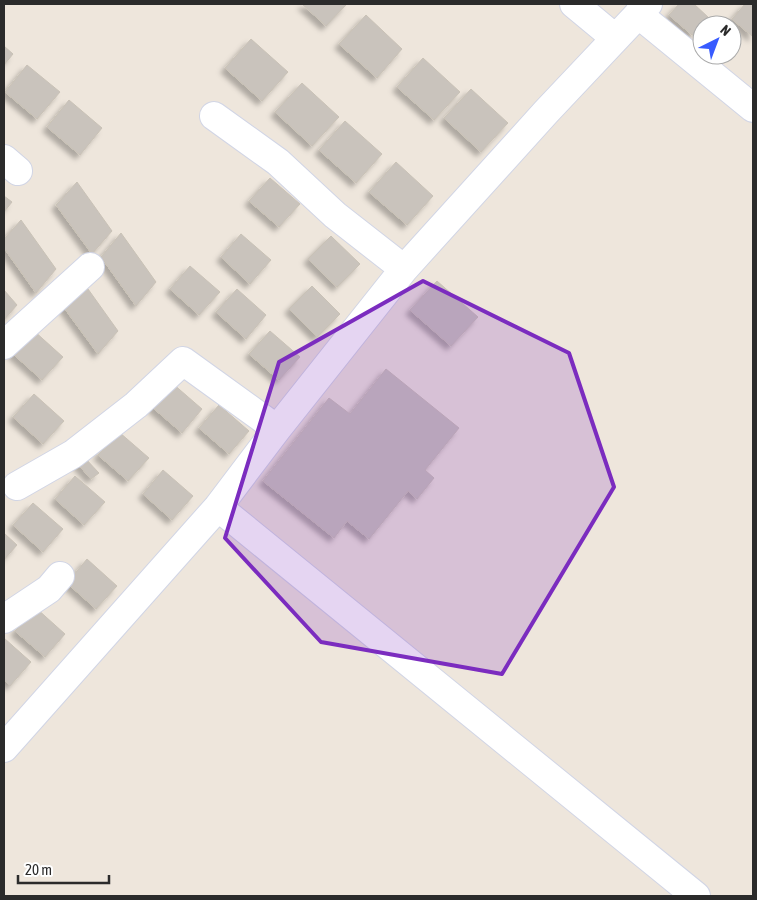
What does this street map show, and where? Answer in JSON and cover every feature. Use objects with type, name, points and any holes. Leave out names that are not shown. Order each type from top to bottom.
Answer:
[{"type":"street","points":[[574,4],[615,38]]},
{"type":"street","points":[[4,748],[218,507],[277,429],[404,269],[643,9],[753,108]]},
{"type":"street","points":[[214,116],[278,162],[335,216],[404,269]]},
{"type":"street","points":[[4,345],[90,267]]},
{"type":"street","points":[[17,486],[73,454],[136,405],[183,361],[277,429]]},
{"type":"street","points":[[218,507],[696,896]]},
{"type":"street","points":[[4,619],[48,589],[60,576]]},
{"type":"highlighted area","points":[[423,281],[569,353],[614,487],[502,674],[321,642],[225,538],[279,362]]},
{"type":"building","points":[[302,4],[347,4],[326,26]]},
{"type":"building","points":[[679,4],[694,4],[706,15],[692,15],[692,35],[669,15]]},
{"type":"building","points":[[745,4],[753,4],[753,37],[742,28],[742,15],[735,15]]},
{"type":"building","points":[[366,15],[402,49],[377,78],[339,44]]},
{"type":"building","points":[[251,39],[288,72],[262,101],[225,68]]},
{"type":"building","points":[[4,46],[13,54],[4,65]]},
{"type":"building","points":[[423,58],[460,92],[434,120],[397,87]]},
{"type":"building","points":[[27,65],[60,92],[37,119],[5,92]]},
{"type":"building","points":[[302,83],[339,117],[312,146],[275,112]]},
{"type":"building","points":[[471,89],[508,123],[481,152],[444,118]]},
{"type":"building","points":[[69,100],[102,128],[80,155],[47,127]]},
{"type":"building","points":[[345,121],[382,154],[356,183],[319,150]]},
{"type":"building","points":[[396,162],[433,196],[407,225],[369,192]]},
{"type":"building","points":[[270,178],[300,204],[279,227],[249,201]]},
{"type":"building","points":[[77,182],[112,231],[92,254],[56,205]]},
{"type":"building","points":[[4,196],[12,202],[4,212]]},
{"type":"building","points":[[21,220],[56,269],[36,293],[4,248],[4,239]]},
{"type":"building","points":[[121,233],[156,282],[136,306],[101,257]]},
{"type":"building","points":[[241,234],[271,260],[250,284],[221,257]]},
{"type":"building","points":[[331,236],[360,264],[337,287],[308,259]]},
{"type":"building","points":[[190,266],[220,292],[199,315],[170,289]]},
{"type":"building","points":[[437,281],[478,317],[451,346],[410,310]]},
{"type":"building","points":[[83,282],[118,331],[98,354],[62,305]]},
{"type":"building","points":[[312,286],[340,314],[317,337],[289,309]]},
{"type":"building","points":[[237,289],[266,315],[246,339],[216,312]]},
{"type":"building","points":[[4,290],[17,305],[4,320]]},
{"type":"building","points":[[33,330],[63,357],[42,380],[12,353]]},
{"type":"building","points":[[270,331],[300,357],[279,380],[249,354]]},
{"type":"building","points":[[386,369],[459,428],[425,470],[434,478],[417,499],[408,491],[369,539],[347,521],[334,538],[263,481],[329,398],[350,414]]},
{"type":"building","points":[[172,383],[202,409],[182,433],[152,407]]},
{"type":"building","points":[[34,394],[64,421],[43,444],[13,417]]},
{"type":"building","points":[[219,405],[249,431],[229,454],[199,428]]},
{"type":"building","points":[[119,432],[149,458],[128,481],[98,455]]},
{"type":"building","points":[[84,457],[99,473],[91,479],[77,463]]},
{"type":"building","points":[[163,470],[193,496],[172,520],[143,494]]},
{"type":"building","points":[[75,476],[105,502],[84,525],[55,499]]},
{"type":"building","points":[[33,503],[63,529],[43,552],[13,525]]},
{"type":"building","points":[[4,533],[17,545],[4,560]]},
{"type":"building","points":[[87,559],[117,586],[96,609],[67,583]]},
{"type":"building","points":[[36,608],[65,634],[45,657],[15,631]]},
{"type":"building","points":[[4,638],[31,662],[10,686],[4,680]]}]
